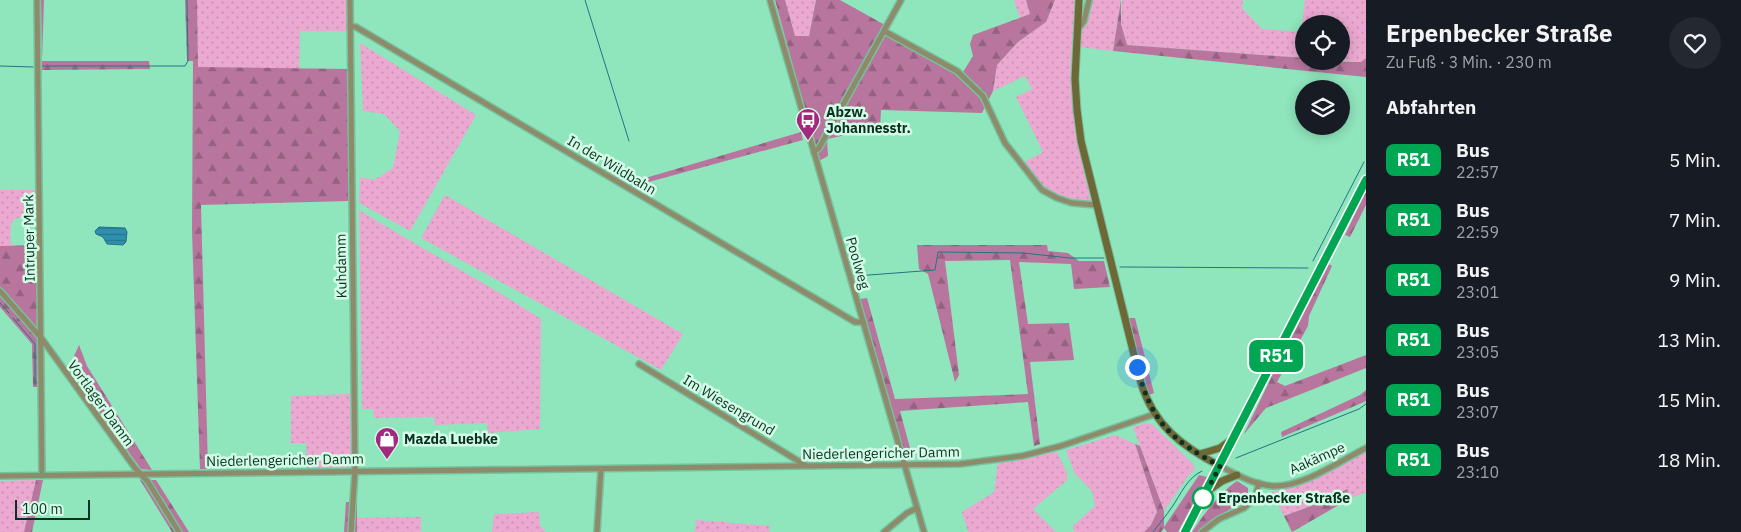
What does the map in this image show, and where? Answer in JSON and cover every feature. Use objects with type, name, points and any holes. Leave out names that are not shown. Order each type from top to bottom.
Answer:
[{"type":"main road","points":[[1079,0],[1075,78],[1081,140],[1139,375],[1154,414],[1169,432],[1220,466]]},
{"type":"main road","points":[[1185,532],[1366,180]]},
{"type":"main road","points":[[1200,454],[1220,448],[1234,437]]},
{"type":"main road","points":[[1205,494],[1222,481],[1237,475]]},
{"type":"street","name":"Intruper Mark","points":[[38,0],[42,475]]},
{"type":"street","name":"Kuhdamm","points":[[350,0],[355,470],[351,532]]},
{"type":"street","name":"Poolweg","points":[[770,0],[924,532]]},
{"type":"street","points":[[814,152],[819,148],[901,0]]},
{"type":"street","points":[[1078,29],[1084,21],[1089,0]]},
{"type":"street","name":"In der Wildbahn","points":[[350,26],[356,27],[855,322],[863,322]]},
{"type":"street","points":[[884,31],[958,71],[983,96],[1005,143],[1042,190],[1072,203],[1096,205]]},
{"type":"street","name":"Vortlager Damm","points":[[0,291],[42,340],[135,468],[148,482],[179,532]]},
{"type":"street","name":"Im Wiesengrund","points":[[639,364],[806,466]]},
{"type":"street","name":"Niederlengericher Damm","points":[[0,476],[355,470],[960,464],[1022,456],[1060,446],[1154,414]]},
{"type":"street","name":"Aakämpe","points":[[1220,466],[1237,475],[1274,486],[1302,480],[1366,448]]},
{"type":"street","points":[[597,532],[601,469]]},
{"type":"street","points":[[1202,532],[1219,519],[1244,508],[1255,498],[1259,483]]},
{"type":"street","points":[[884,532],[917,508]]},
{"type":"shaded area","points":[[197,0],[346,0],[347,31],[300,31],[299,69],[198,68]]},
{"type":"shaded area","points":[[785,0],[816,0],[809,36],[795,36]]},
{"type":"shaded area","points":[[1014,0],[1026,0],[1030,14],[1020,18]]},
{"type":"shaded area","points":[[1055,0],[1075,0],[1071,60],[1072,95],[1078,141],[1091,201],[1069,198],[1052,191],[1038,180],[1025,162],[1043,152],[1016,97],[1032,89],[1025,76],[993,91],[997,65],[1018,42],[1046,22]]},
{"type":"shaded area","points":[[1092,0],[1121,0],[1113,51],[1080,47],[1081,31],[1086,22]]},
{"type":"shaded area","points":[[1122,0],[1243,0],[1242,8],[1262,29],[1295,32],[1295,57],[1127,45],[1121,24]]},
{"type":"shaded area","points":[[1305,0],[1366,0],[1366,58],[1361,62],[1350,61],[1350,15],[1303,15]]},
{"type":"shaded area","points":[[360,43],[476,115],[410,231],[359,203],[360,177],[374,180],[393,168],[400,131],[384,114],[363,111]]},
{"type":"shaded area","points":[[0,190],[35,190],[37,216],[16,218],[13,221],[11,224],[11,245],[0,246]]},
{"type":"shaded area","points":[[445,195],[683,334],[661,370],[421,238]]},
{"type":"shaded area","points":[[359,210],[541,319],[540,429],[488,433],[487,423],[435,425],[434,417],[374,418],[373,409],[362,409]]},
{"type":"shaded area","points":[[350,394],[353,462],[348,467],[307,468],[306,443],[291,443],[291,396]]},
{"type":"shaded area","points":[[1146,423],[1153,425],[1193,464],[1195,469],[1164,511],[1133,427]]},
{"type":"shaded area","points":[[1115,435],[1135,444],[1157,512],[1151,525],[1144,532],[1075,532],[1072,527],[1095,506],[1092,491],[1075,474],[1066,450]]},
{"type":"shaded area","points":[[1057,452],[1067,473],[1067,480],[1033,509],[1056,532],[968,532],[962,512],[994,492],[998,462]]},
{"type":"shaded area","points":[[1366,452],[1366,492],[1351,498],[1346,489],[1322,502],[1284,516],[1272,492],[1302,484]]},
{"type":"shaded area","points":[[36,480],[24,532],[0,532],[0,481]]},
{"type":"shaded area","points":[[539,512],[540,526],[546,532],[492,532],[494,514]]},
{"type":"shaded area","points":[[421,517],[421,532],[357,532],[357,518]]},
{"type":"shaded area","points":[[696,520],[770,526],[769,532],[695,532]]},
{"type":"green space","points":[[41,0],[44,0],[42,61],[149,61],[150,69],[42,70]]},
{"type":"green space","points":[[185,0],[197,0],[198,67],[349,69],[349,201],[201,205],[208,469],[200,469],[192,231],[193,61],[187,61]]},
{"type":"green space","points":[[775,0],[785,0],[795,36],[809,36],[816,0],[840,0],[885,25],[887,36],[960,77],[973,56],[970,44],[973,35],[1030,14],[1026,0],[1055,0],[1046,22],[1018,42],[997,65],[993,91],[982,113],[881,110],[880,128],[827,139],[828,156],[819,161]]},
{"type":"green space","points":[[1121,0],[1121,24],[1127,45],[1295,57],[1295,70],[1113,51]]},
{"type":"green space","points":[[1366,58],[1366,77],[1298,70],[1350,70],[1350,62],[1361,62]]},
{"type":"green space","points":[[801,132],[803,140],[645,183],[642,179]]},
{"type":"green space","points":[[1366,191],[1366,205],[1350,237],[1345,235]]},
{"type":"green space","points":[[38,245],[39,387],[33,387],[32,344],[0,307],[0,246]]},
{"type":"green space","points":[[917,245],[1047,245],[1048,251],[1068,253],[1079,261],[1104,261],[1110,287],[1074,289],[1071,264],[1019,262],[1028,324],[1069,323],[1074,360],[1030,362],[1040,444],[1034,446],[1028,402],[900,411],[913,459],[906,460],[860,299],[867,298],[895,399],[1028,394],[1010,260],[945,261],[959,375],[955,382],[928,274],[919,269]]},
{"type":"green space","points":[[1329,264],[1332,266],[1309,316],[1308,326],[1277,382],[1285,386],[1366,355],[1366,368],[1266,408],[1244,434],[1271,378]]},
{"type":"green space","points":[[1129,318],[1135,318],[1154,393],[1149,395]]},
{"type":"green space","points":[[79,345],[87,366],[152,470],[141,469],[74,377],[82,369],[74,356]]},
{"type":"green space","points":[[1366,390],[1366,401],[1282,437],[1281,432],[1360,395]]},
{"type":"green space","points":[[1135,444],[1140,446],[1164,511],[1164,527],[1199,475],[1207,477],[1178,532],[1167,532],[1164,528],[1161,532],[1144,532],[1151,525],[1157,512]]},
{"type":"green space","points":[[36,480],[43,480],[32,532],[24,532]]},
{"type":"green space","points":[[140,480],[156,480],[189,532],[172,532]]},
{"type":"green space","points":[[1237,481],[1248,488],[1248,498],[1208,523],[1200,532],[1192,532],[1218,498]]},
{"type":"green space","points":[[1347,489],[1351,498],[1292,532],[1284,516],[1322,502]]},
{"type":"green space","points":[[346,502],[357,502],[357,532],[344,532]]},
{"type":"water","points":[[99,227],[125,228],[127,232],[126,242],[123,245],[107,244],[103,237],[96,234],[95,231]]},
{"type":"waterway","points":[[43,66],[185,66],[188,61],[187,0]]},
{"type":"waterway","points":[[585,0],[629,141]]},
{"type":"waterway","points":[[0,66],[33,67]]},
{"type":"waterway","points":[[1313,261],[1364,162]]},
{"type":"waterway","points":[[856,276],[935,270],[938,252],[1023,253],[1070,258],[1104,258]]},
{"type":"waterway","points":[[1120,267],[1308,268]]},
{"type":"waterway","points":[[0,303],[9,313]]},
{"type":"waterway","points":[[13,318],[35,344],[35,385]]},
{"type":"waterway","points":[[1236,458],[1359,409],[1366,404]]},
{"type":"waterway","points":[[1153,532],[1188,482],[1202,471]]},
{"type":"bus line","name":"R51","points":[[1185,532],[1366,180]]},
{"type":"place","name":"Abzw. Johannesstr.","points":[[808,141]]},
{"type":"place","name":"Mazda Luebke","points":[[387,460]]},
{"type":"place","name":"Erpenbecker Straße","points":[[1203,498]]},
{"type":"route","points":[[1137,367],[1149,405],[1161,423],[1186,446],[1220,466],[1203,498]]}]
